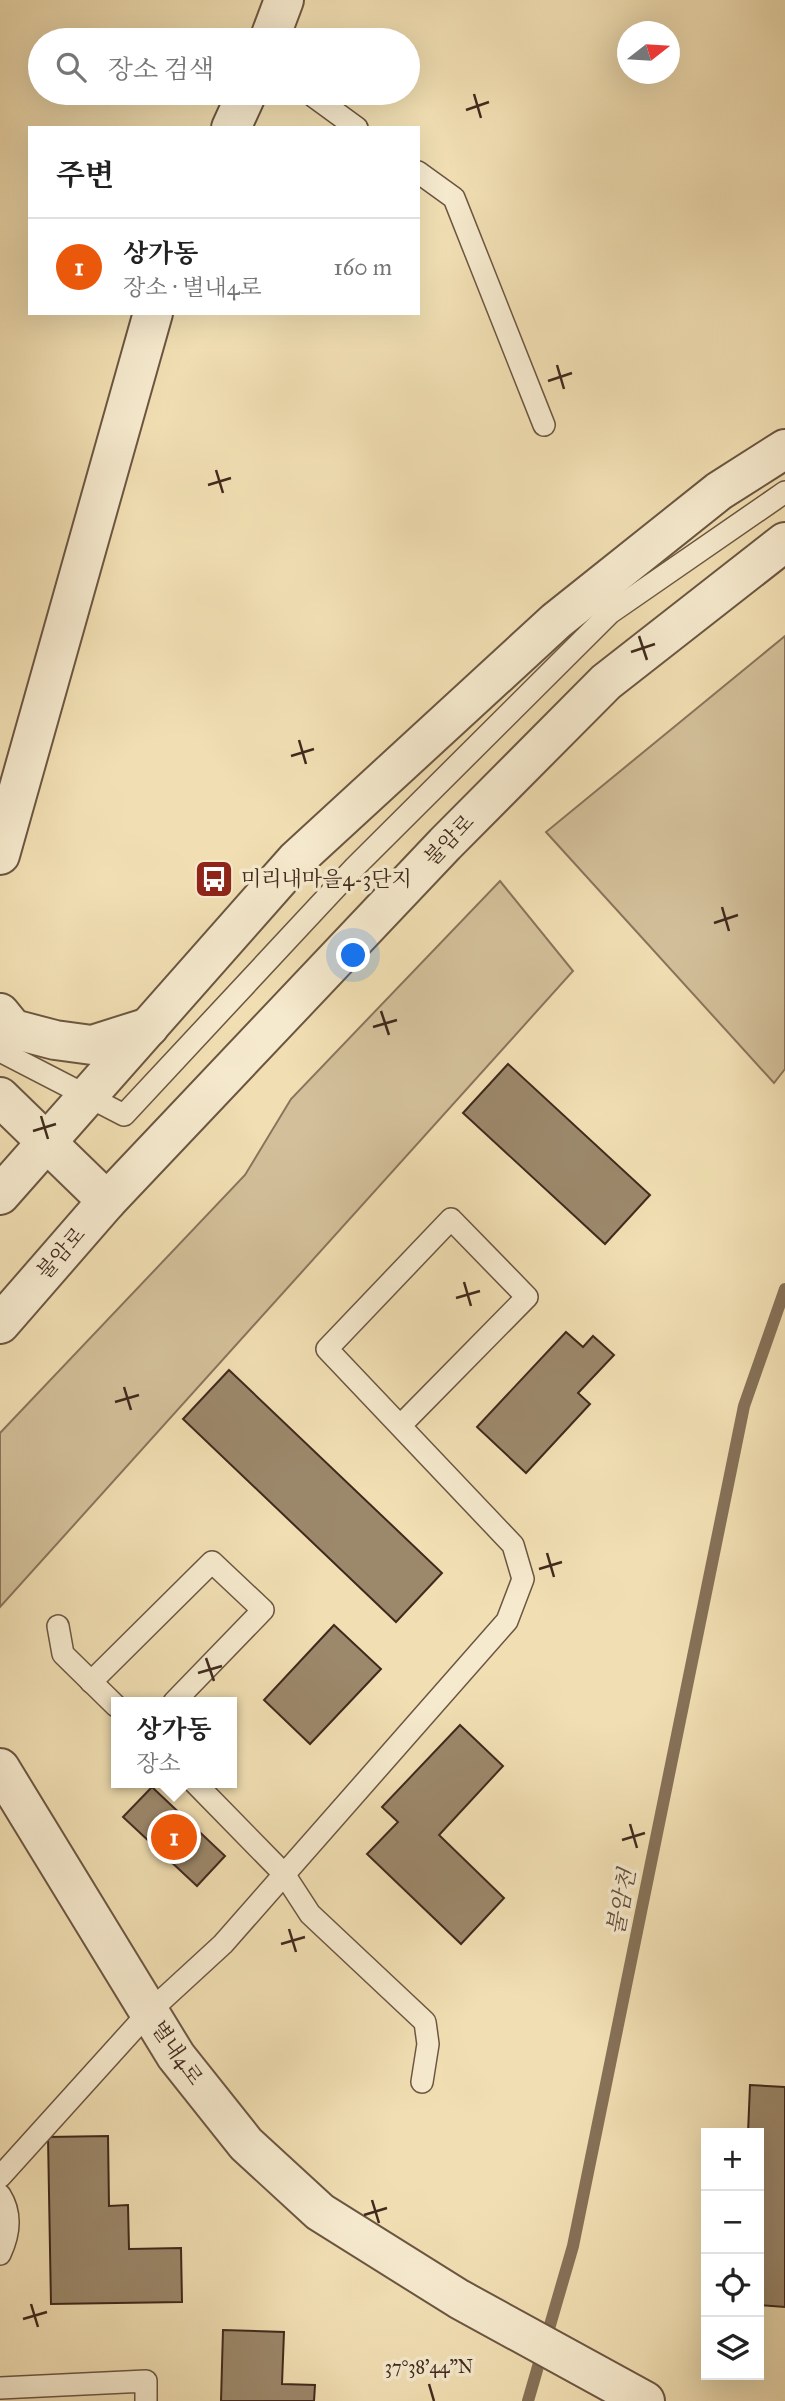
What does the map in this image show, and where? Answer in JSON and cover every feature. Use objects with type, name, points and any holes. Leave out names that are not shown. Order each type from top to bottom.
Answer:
[{"type":"street","points":[[274,28],[284,0]]},
{"type":"street","points":[[232,126],[242,105]]},
{"type":"street","points":[[0,855],[152,315]]},
{"type":"street","points":[[0,1195],[296,860],[556,621],[719,491],[785,449]]},
{"type":"street","name":"불암로","points":[[0,1324],[107,1200],[445,844],[606,682],[785,542]]},
{"type":"street","points":[[0,1013],[13,1029],[55,1040],[92,1045],[149,1027]]},
{"type":"street","points":[[0,1097],[107,1200]]},
{"type":"street","name":"별내4로","points":[[0,1768],[176,2056],[246,2144],[320,2212],[421,2277],[645,2401]]},
{"type":"lane","points":[[325,105],[354,126]]},
{"type":"lane","points":[[420,173],[454,198],[544,425]]},
{"type":"lane","points":[[0,1051],[124,1115],[355,867],[610,613],[785,492]]},
{"type":"lane","points":[[0,2177],[149,2012],[223,1944],[507,1621],[523,1579],[513,1545],[400,1426],[327,1349],[451,1219],[527,1297],[400,1426]]},
{"type":"lane","points":[[91,1682],[212,1562],[262,1610],[179,1697]]},
{"type":"lane","points":[[58,1626],[64,1654],[111,1701]]},
{"type":"lane","points":[[200,1788],[284,1874],[310,1914],[425,2022],[428,2044],[422,2082]]},
{"type":"lane","points":[[0,2195],[9,2221],[6,2241],[0,2255]]},
{"type":"lane","points":[[0,2388],[146,2381],[146,2401]]},
{"type":"shaded area","points":[[785,636],[785,1069],[774,1083],[546,832]]},
{"type":"shaded area","points":[[500,881],[573,971],[0,1607],[0,1433],[245,1175],[291,1099]]},
{"type":"building","points":[[508,1064],[650,1195],[605,1244],[463,1113]]},
{"type":"building","points":[[566,1332],[583,1347],[593,1336],[614,1355],[578,1393],[590,1404],[526,1473],[477,1427]]},
{"type":"building","points":[[229,1370],[442,1573],[396,1622],[183,1419]]},
{"type":"building","points":[[334,1625],[381,1669],[310,1744],[264,1700]]},
{"type":"building","points":[[460,1725],[503,1766],[439,1835],[504,1898],[461,1944],[367,1854],[398,1822],[382,1807]]},
{"type":"building","points":[[153,1788],[225,1856],[197,1886],[123,1817]]},
{"type":"building","points":[[750,2085],[785,2087],[785,2307],[764,2305],[764,2128],[748,2128]]},
{"type":"building","points":[[108,2136],[109,2206],[128,2205],[129,2249],[181,2248],[182,2302],[51,2304],[48,2137]]},
{"type":"building","points":[[223,2330],[284,2332],[282,2384],[315,2385],[314,2401],[221,2401]]},
{"type":"waterway","name":"불암천","points":[[528,2401],[573,2246],[744,1406],[785,1289]]},
{"type":"place","name":"미리내마을4-3단지","points":[[214,879]]},
{"type":"place","name":"상가동","points":[[174,1837]]}]
